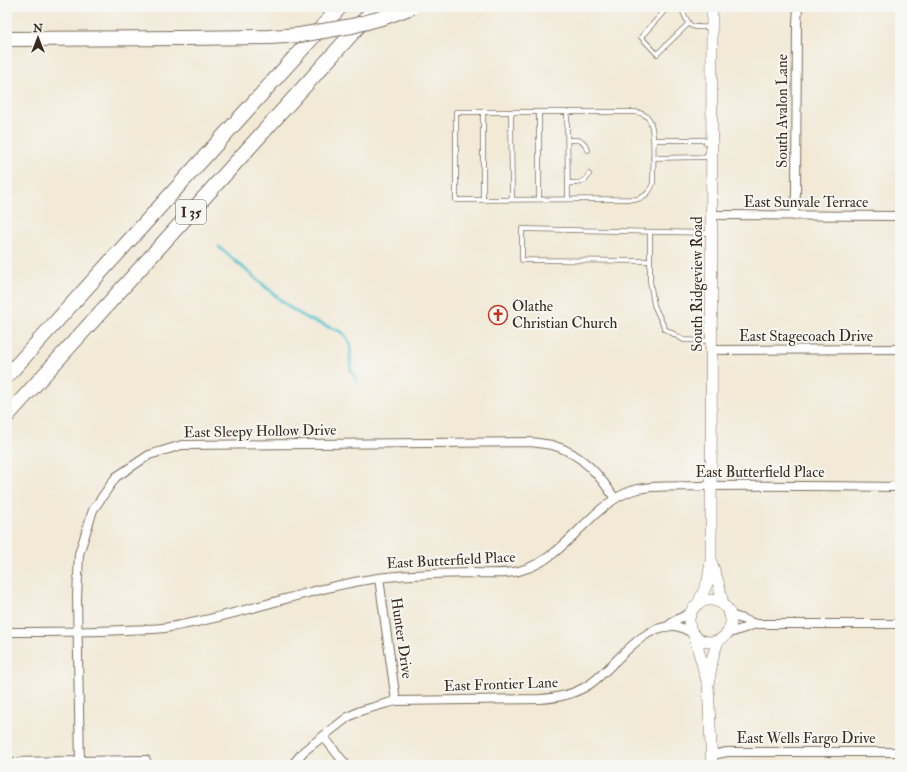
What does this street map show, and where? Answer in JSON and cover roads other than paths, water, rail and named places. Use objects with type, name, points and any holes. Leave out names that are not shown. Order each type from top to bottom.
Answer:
[{"type":"highway","name":"I 35","points":[[7,376],[340,7]]},
{"type":"highway","name":"I 35","points":[[7,416],[376,7]]},
{"type":"highway","points":[[7,39],[269,37],[300,35],[352,26],[412,7]]},
{"type":"main road","name":"South Ridgeview Road","points":[[711,561],[712,7]]},
{"type":"main road","points":[[708,685],[688,620],[690,613],[699,602],[708,581],[711,561]]},
{"type":"main road","points":[[711,561],[718,582],[722,604]]},
{"type":"main road","points":[[693,634],[704,641],[718,641],[727,634],[731,626],[731,615],[726,606],[713,600],[699,602]]},
{"type":"main road","points":[[712,760],[708,685],[713,656],[718,641]]},
{"type":"street","name":"South Avalon Lane","points":[[794,216],[796,194],[796,24],[798,7]]},
{"type":"street","name":"East Sunvale Terrace","points":[[712,215],[900,216]]},
{"type":"street","name":"East Stagecoach Drive","points":[[711,346],[900,349]]},
{"type":"street","name":"East Sleepy Hollow Drive","points":[[80,763],[77,598],[79,554],[94,510],[116,477],[149,455],[182,444],[531,442],[565,450],[587,464],[605,483],[615,499]]},
{"type":"street","name":"East Butterfield Place","points":[[7,632],[78,632],[168,628],[349,583],[379,578],[418,574],[494,573],[521,571],[548,557],[602,507],[626,493],[637,489],[711,486],[900,486]]},
{"type":"street","name":"Hunter Drive","points":[[379,578],[396,701]]},
{"type":"street","name":"East Frontier Lane","points":[[292,765],[304,751],[348,717],[360,711],[396,701],[540,699],[568,695],[590,684],[636,643],[649,634],[667,627],[674,621],[690,613]]},
{"type":"street","points":[[731,615],[756,624]]},
{"type":"street","points":[[727,634],[756,624],[900,624]]},
{"type":"street","points":[[667,627],[675,626],[683,628],[693,634]]},
{"type":"street","points":[[323,736],[346,765]]},
{"type":"street","name":"East Wells Fargo Drive","points":[[712,760],[727,752],[900,752]]},
{"type":"street","points":[[7,762],[80,763],[146,760]]},
{"type":"lane","points":[[668,7],[641,37],[657,54],[688,24]]},
{"type":"lane","points":[[681,7],[688,24],[694,28],[712,27]]},
{"type":"lane","points":[[456,112],[511,112],[635,112],[643,114],[649,119],[652,127],[653,182],[651,190],[646,196],[638,199],[456,200],[456,112]]},
{"type":"lane","points":[[483,200],[484,112]]},
{"type":"lane","points":[[511,112],[512,200]]},
{"type":"lane","points":[[539,112],[540,199]]},
{"type":"lane","points":[[567,112],[568,199]]},
{"type":"lane","points":[[567,140],[582,141],[585,143],[588,150]]},
{"type":"lane","points":[[653,140],[704,140],[712,148],[705,158],[653,158]]},
{"type":"lane","points":[[568,184],[584,182],[589,174]]},
{"type":"lane","points":[[650,261],[522,260],[522,229],[712,233]]},
{"type":"lane","points":[[650,232],[650,281],[654,306],[665,329],[684,340],[711,346]]},
{"type":"waterway","points":[[219,247],[289,307],[308,319],[342,332],[351,345],[351,371],[357,381]]},
{"type":"place","name":"Olathe Christian Church","points":[[498,315]]}]
